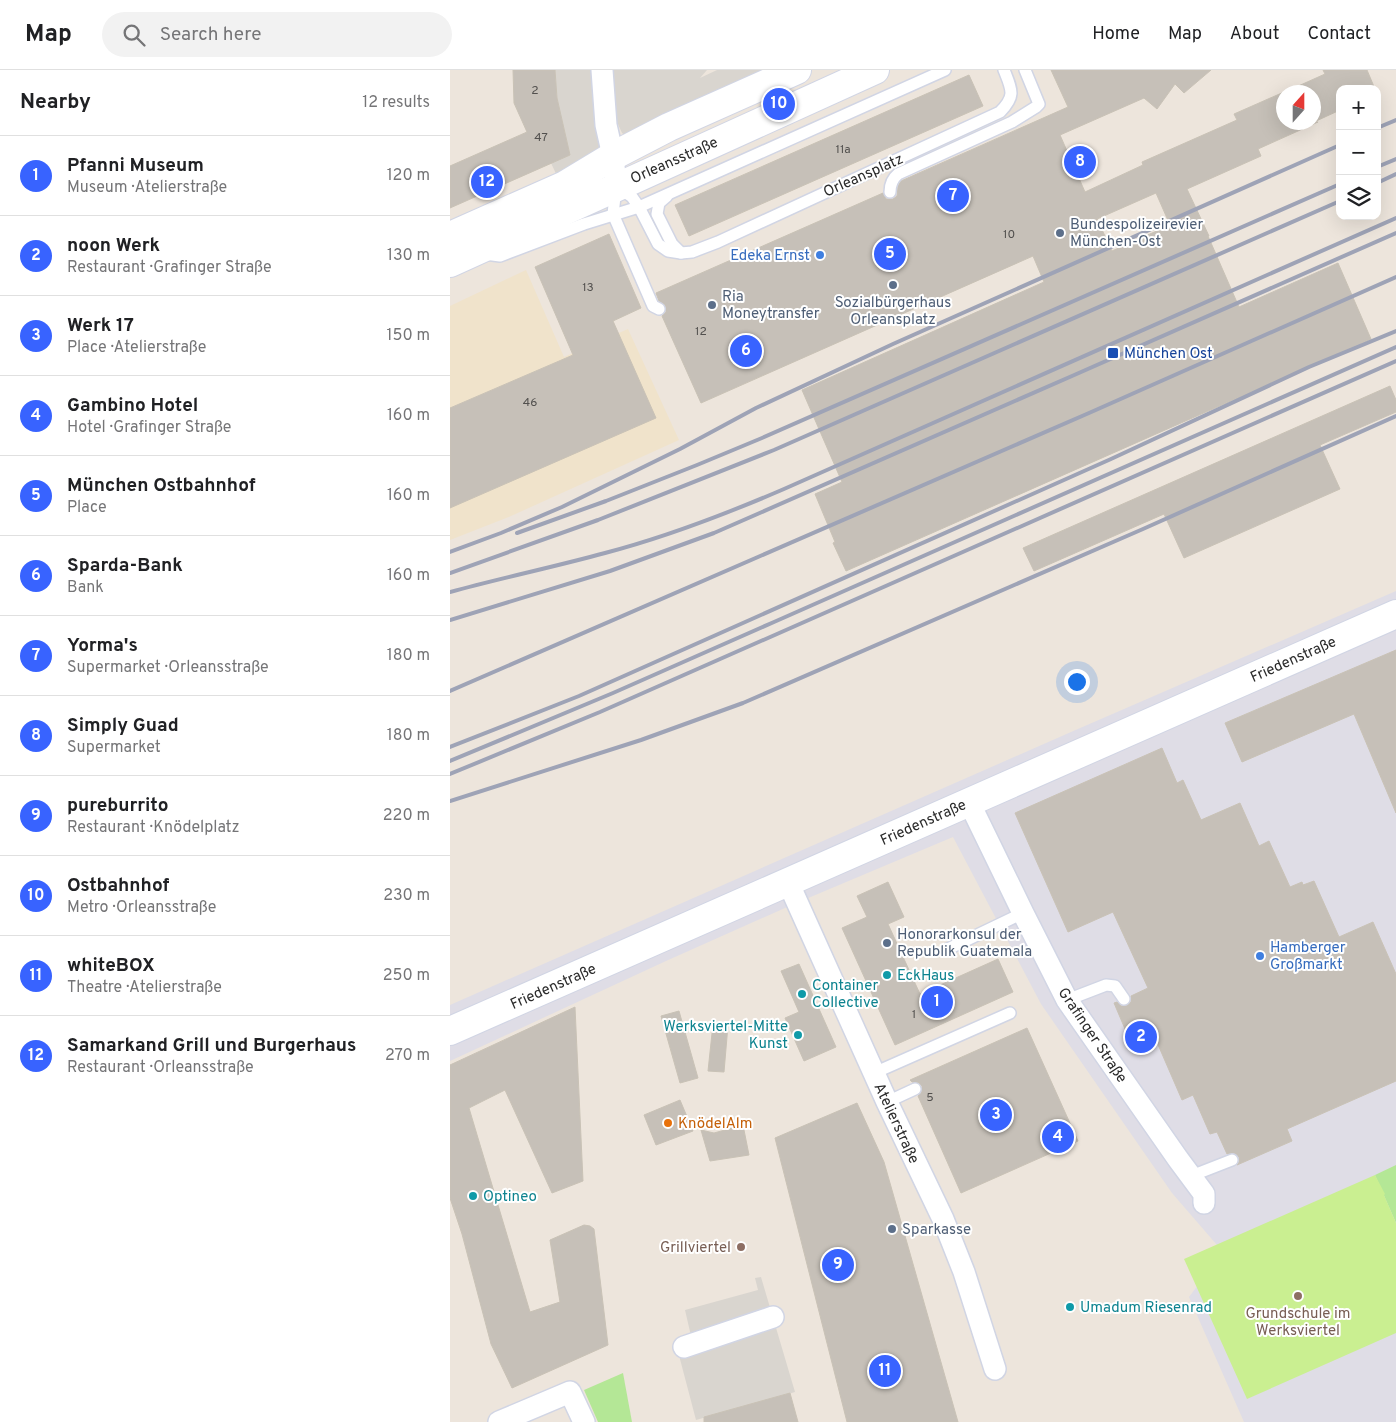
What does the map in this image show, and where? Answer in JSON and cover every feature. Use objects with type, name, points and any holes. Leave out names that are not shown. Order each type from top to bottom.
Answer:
[{"type":"street","points":[[597,182],[614,156],[606,125],[602,70]]},
{"type":"street","name":"Orleansstraße","points":[[450,236],[547,193],[597,182],[614,156],[669,127],[797,70]]},
{"type":"street","name":"Orleansstraße","points":[[462,257],[597,182],[876,70]]},
{"type":"street","name":"Friedenstraße","points":[[450,1031],[1396,614]]},
{"type":"street","name":"Grafinger Straße","points":[[969,802],[1022,913],[1067,1000],[1204,1194],[1204,1203]]},
{"type":"street","name":"Atelierstraße","points":[[788,882],[887,1102],[943,1219],[964,1272],[995,1369]]},
{"type":"street","points":[[684,1347],[773,1317]]},
{"type":"street","points":[[499,1422],[570,1392],[584,1422]]},
{"type":"lane","points":[[613,214],[639,207],[945,70]]},
{"type":"lane","name":"Orleansplatz","points":[[681,253],[692,252],[718,242],[1000,112],[1008,104],[1012,95],[1004,70]]},
{"type":"lane","name":"Orleansplatz","points":[[890,192],[890,185],[898,174],[1012,122],[1036,107],[1039,104],[1025,70]]},
{"type":"lane","points":[[597,182],[632,197],[658,244],[668,251],[681,253]]},
{"type":"lane","points":[[597,182],[653,306],[660,309]]},
{"type":"lane","points":[[671,192],[659,203],[657,214],[672,244],[681,253]]},
{"type":"lane","name":"Orleansstraße","points":[[462,257],[500,256],[613,214]]},
{"type":"lane","points":[[948,949],[1022,913]]},
{"type":"lane","points":[[1067,1000],[1106,985],[1115,986],[1124,999]]},
{"type":"lane","points":[[874,1073],[1010,1013]]},
{"type":"lane","points":[[887,1102],[915,1090]]},
{"type":"lane","points":[[1191,1176],[1232,1160]]},
{"type":"shaded area","points":[[555,70],[593,70],[601,148],[558,178],[551,163],[570,155],[557,98]]},
{"type":"shaded area","points":[[613,70],[707,70],[700,78],[717,70],[776,70],[625,135],[622,133],[617,122]]},
{"type":"shaded area","points":[[526,270],[564,357],[628,329],[679,440],[511,516],[450,540],[450,306]]},
{"type":"shaded area","points":[[1396,591],[1396,1422],[1244,1422],[1189,1297],[1223,1252],[1172,1193],[1041,1004],[953,837],[794,904],[666,961],[450,1061],[450,1005]]},
{"type":"shaded area","points":[[761,1277],[795,1392],[696,1420],[675,1340],[691,1336],[685,1310],[758,1290],[755,1278]]},
{"type":"green space","points":[[1396,1165],[1396,1223],[1375,1175]]},
{"type":"green space","name":"Grundschule im Werksviertel","points":[[1375,1175],[1385,1194],[1396,1223],[1396,1333],[1247,1399],[1184,1259]]},
{"type":"green space","points":[[623,1373],[632,1422],[598,1422],[584,1390]]},
{"type":"building","points":[[513,70],[555,70],[557,98],[570,155],[450,208],[450,166],[527,132],[514,103]]},
{"type":"building","points":[[1051,70],[1211,70],[1184,93],[1175,84],[1157,109],[1144,98],[1060,135],[1085,192],[1143,165],[1142,162],[1237,120],[1234,114],[1276,96],[1276,130],[1300,130],[1258,149],[1261,156],[1187,189],[1239,307],[1338,263],[1371,339],[846,571],[833,543],[835,542],[815,494],[842,482],[802,390],[1044,282],[1033,256],[701,403],[662,316],[666,312],[665,305],[659,301],[656,293],[883,193],[886,199],[893,199],[897,196],[898,186],[901,181],[1068,107]],"holes":[[[1156,193],[1170,225],[1112,251],[1097,219]]]},
{"type":"building","points":[[1323,70],[1367,70],[1373,85],[1336,85],[1336,112],[1321,119],[1321,85],[1301,85],[1325,74]]},
{"type":"building","points":[[969,75],[983,106],[689,236],[675,205]]},
{"type":"building","points":[[609,234],[641,308],[613,321],[656,418],[450,508],[450,408],[573,355],[535,267]]},
{"type":"building","points":[[1390,386],[1396,400],[1396,412],[1320,445],[1340,489],[1184,558],[1164,514],[1034,571],[1023,548]]},
{"type":"building","points":[[1396,650],[1396,813],[1354,714],[1242,762],[1225,723]]},
{"type":"building","name":"Hamberger Großmarkt","points":[[1162,748],[1177,783],[1183,780],[1201,820],[1240,803],[1259,846],[1269,841],[1290,887],[1302,882],[1303,885],[1314,881],[1339,937],[1373,922],[1396,974],[1396,1081],[1287,1129],[1292,1141],[1237,1165],[1239,1157],[1234,1153],[1227,1154],[1217,1132],[1210,1134],[1193,1095],[1182,1100],[1156,1040],[1134,1050],[1114,1003],[1117,1002],[1121,1006],[1128,1005],[1131,1002],[1131,996],[1148,988],[1113,912],[1068,932],[1015,813]]},
{"type":"building","name":"EckHaus","points":[[888,882],[904,917],[888,924],[920,994],[998,959],[1013,992],[895,1045],[842,928],[867,917],[857,896]]},
{"type":"building","name":"Container Collective","points":[[799,964],[836,1047],[804,1061],[785,1018],[799,1012],[781,971]]},
{"type":"building","name":"Optineo","points":[[575,1007],[583,1181],[552,1193],[505,1090],[469,1108],[530,1312],[560,1302],[550,1240],[584,1225],[594,1229],[608,1345],[512,1388],[491,1344],[462,1234],[450,1198],[450,1065]]},
{"type":"building","points":[[679,1011],[698,1078],[680,1083],[661,1016]]},
{"type":"building","points":[[713,1024],[728,1025],[724,1072],[708,1071]]},
{"type":"building","points":[[1027,1028],[1078,1141],[961,1193],[918,1096],[921,1093],[922,1086],[910,1080]]},
{"type":"building","name":"KnödelAlm","points":[[680,1100],[693,1131],[656,1145],[644,1115]]},
{"type":"building","points":[[857,1103],[884,1162],[958,1422],[847,1422],[775,1138]]},
{"type":"building","points":[[743,1125],[749,1155],[710,1161],[701,1130],[714,1133]]},
{"type":"building","points":[[790,1393],[798,1422],[704,1422],[704,1417]]},
{"type":"railway","points":[[1381,126],[1396,120]]},
{"type":"railway","points":[[450,552],[562,507],[680,449],[756,408],[893,344],[1336,147]]},
{"type":"railway","points":[[1381,165],[1396,159]]},
{"type":"railway","points":[[1381,181],[1396,174]]},
{"type":"railway","points":[[517,533],[606,501],[762,438],[1336,186]]},
{"type":"railway","points":[[450,573],[598,520],[774,450],[1336,203]]},
{"type":"railway","points":[[450,592],[628,547],[740,507],[1396,218]]},
{"type":"railway","points":[[450,620],[610,571],[714,533],[1396,233]]},
{"type":"railway","points":[[450,691],[1089,413],[1396,277]]},
{"type":"railway","points":[[450,747],[579,696],[1111,459],[1309,367],[1396,331]]},
{"type":"railway","points":[[450,761],[613,693],[1396,347]]},
{"type":"railway","points":[[450,774],[600,712],[1396,361]]},
{"type":"railway","points":[[450,801],[641,740],[743,703],[1143,529],[1396,416]]},
{"type":"place","name":"Ostbahnhof","points":[[779,104]]},
{"type":"place","name":"Simply Guad","points":[[1080,162]]},
{"type":"place","name":"Samarkand Grill und Burgerhaus","points":[[487,182]]},
{"type":"place","name":"Yorma's","points":[[953,196]]},
{"type":"place","name":"Bundespolizeirevier München-Ost","points":[[1060,233]]},
{"type":"place","name":"München Ostbahnhof","points":[[890,254]]},
{"type":"place","name":"Edeka Ernst","points":[[820,255]]},
{"type":"place","name":"Sozialbürgerhaus Orleansplatz","points":[[893,285]]},
{"type":"place","name":"Ria Moneytransfer","points":[[712,305]]},
{"type":"place","name":"Sparda-Bank","points":[[746,351]]},
{"type":"place","name":"München Ost","points":[[1113,353]]},
{"type":"place","name":"Honorarkonsul der Republik Guatemala","points":[[887,943]]},
{"type":"place","name":"Hamberger Großmarkt","points":[[1260,956]]},
{"type":"place","name":"EckHaus","points":[[887,975]]},
{"type":"place","name":"Container Collective","points":[[802,994]]},
{"type":"place","name":"Pfanni Museum","points":[[937,1002]]},
{"type":"place","name":"Werksviertel-Mitte Kunst","points":[[798,1035]]},
{"type":"place","name":"noon Werk","points":[[1141,1037]]},
{"type":"place","name":"Werk 17","points":[[996,1115]]},
{"type":"place","name":"KnödelAlm","points":[[668,1123]]},
{"type":"place","name":"Gambino Hotel","points":[[1058,1137]]},
{"type":"place","name":"Optineo","points":[[473,1196]]},
{"type":"place","name":"Sparkasse","points":[[892,1229]]},
{"type":"place","name":"Grillviertel","points":[[741,1247]]},
{"type":"place","name":"pureburrito","points":[[838,1265]]},
{"type":"place","name":"Grundschule im Werksviertel","points":[[1298,1296]]},
{"type":"place","name":"Umadum Riesenrad","points":[[1070,1307]]},
{"type":"place","name":"whiteBOX","points":[[885,1371]]}]
